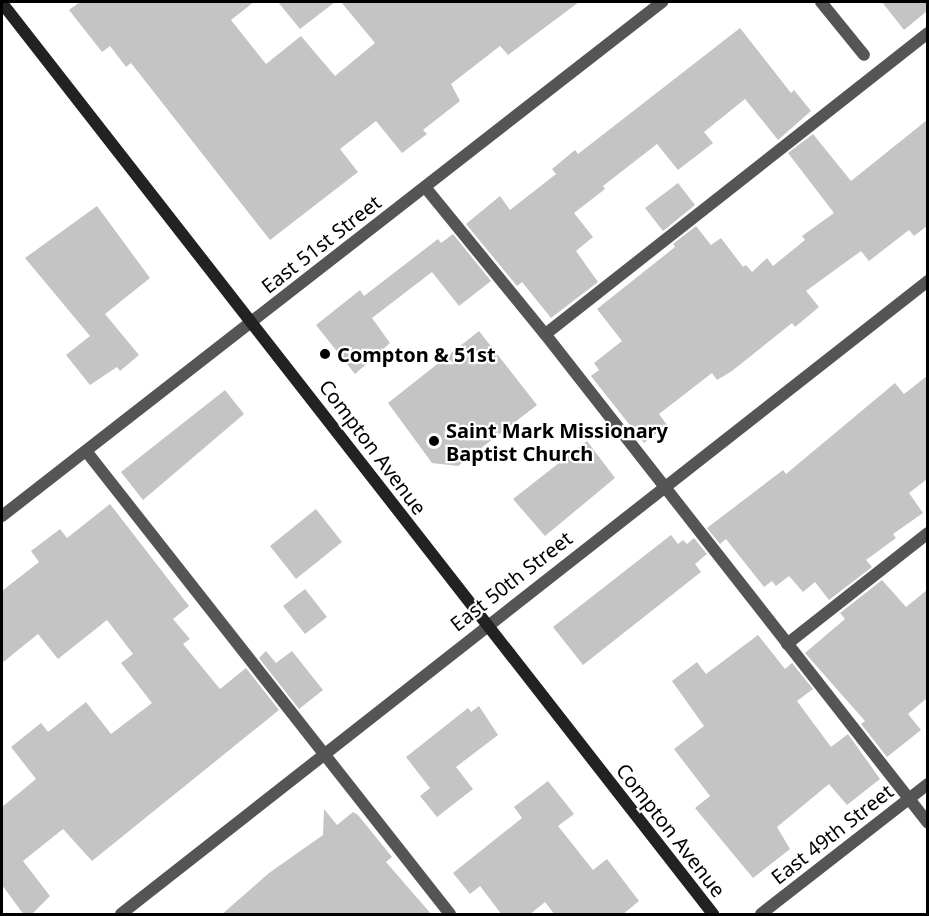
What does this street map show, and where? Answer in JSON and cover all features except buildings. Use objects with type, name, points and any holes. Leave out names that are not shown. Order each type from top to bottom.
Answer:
[{"type":"main road","name":"Compton Avenue","points":[[2,3],[253,322],[485,626],[713,915]]},
{"type":"street","name":"East 51st Street","points":[[2,516],[662,2]]},
{"type":"street","points":[[821,2],[864,55]]},
{"type":"street","points":[[545,333],[927,33]]},
{"type":"street","points":[[425,187],[545,333],[927,823]]},
{"type":"street","name":"East 50th Street","points":[[121,915],[485,626],[927,281]]},
{"type":"street","points":[[86,451],[450,915]]},
{"type":"street","points":[[788,644],[927,533]]},
{"type":"street","name":"East 49th Street","points":[[761,915],[927,784]]},
{"type":"place","name":"Compton & 51st","points":[[325,354]]},
{"type":"place","name":"Saint Mark Missionary Baptist Church","points":[[434,441]]}]
